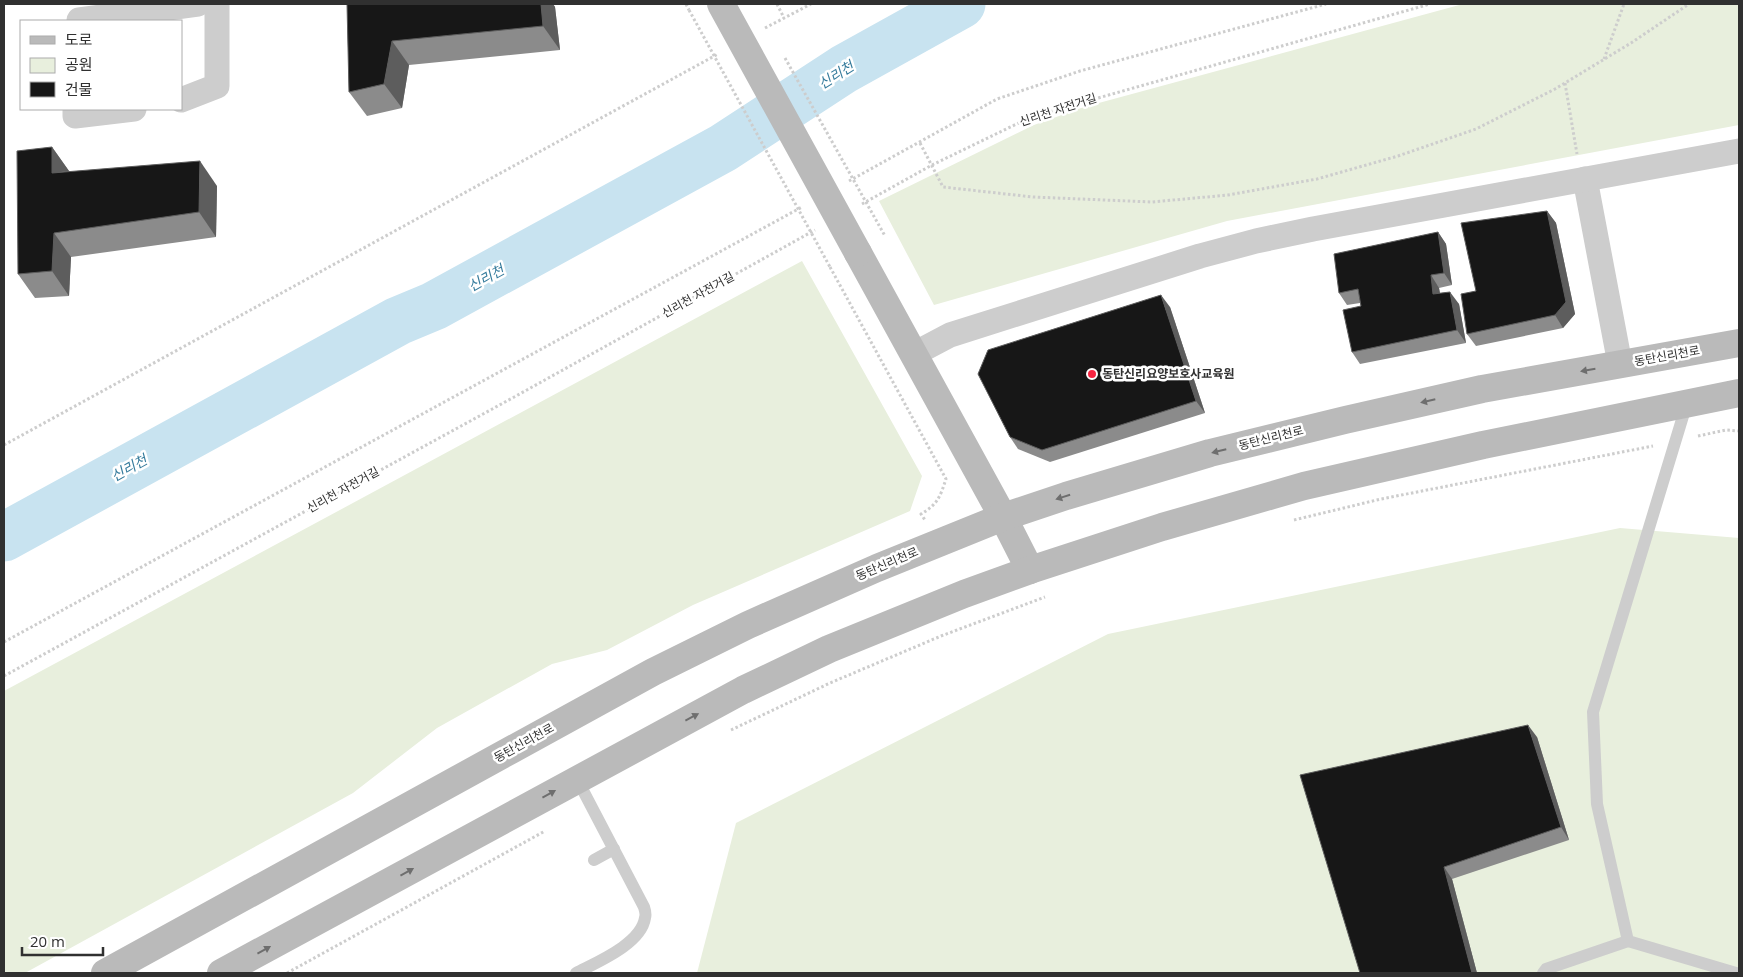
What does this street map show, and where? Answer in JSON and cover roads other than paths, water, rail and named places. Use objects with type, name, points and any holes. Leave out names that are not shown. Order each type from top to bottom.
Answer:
[{"type":"main road","points":[[721,4],[1003,517],[1030,570]]},
{"type":"main road","name":"동탄신리천로","points":[[105,973],[654,672],[748,625],[868,572],[1003,517],[1210,453],[1345,420],[1482,389],[1739,343]]},
{"type":"main road","points":[[221,973],[743,690],[828,649],[964,594],[1030,570],[1162,527],[1304,486],[1484,445],[1739,393]]},
{"type":"street","points":[[75,15],[198,4]]},
{"type":"street","points":[[182,100],[217,86],[217,4]]},
{"type":"street","points":[[75,110],[75,116],[126,110]]},
{"type":"street","points":[[914,354],[950,335],[1200,256],[1256,241],[1582,171],[1739,151]]},
{"type":"street","points":[[1582,171],[1620,364]]},
{"type":"lane","points":[[1628,941],[1597,804],[1593,712],[1687,403]]},
{"type":"lane","points":[[576,973],[627,945],[640,931],[645,919],[644,906],[577,779]]},
{"type":"lane","points":[[594,860],[614,849]]},
{"type":"lane","points":[[1543,973],[1546,969],[1628,941],[1736,973]]},
{"type":"waterway","name":"신리천","points":[[4,537],[398,321],[434,306],[723,148],[844,69],[961,4]]},
{"type":"place","name":"동탄신리요양보호사교육원","points":[[1092,374]]}]
